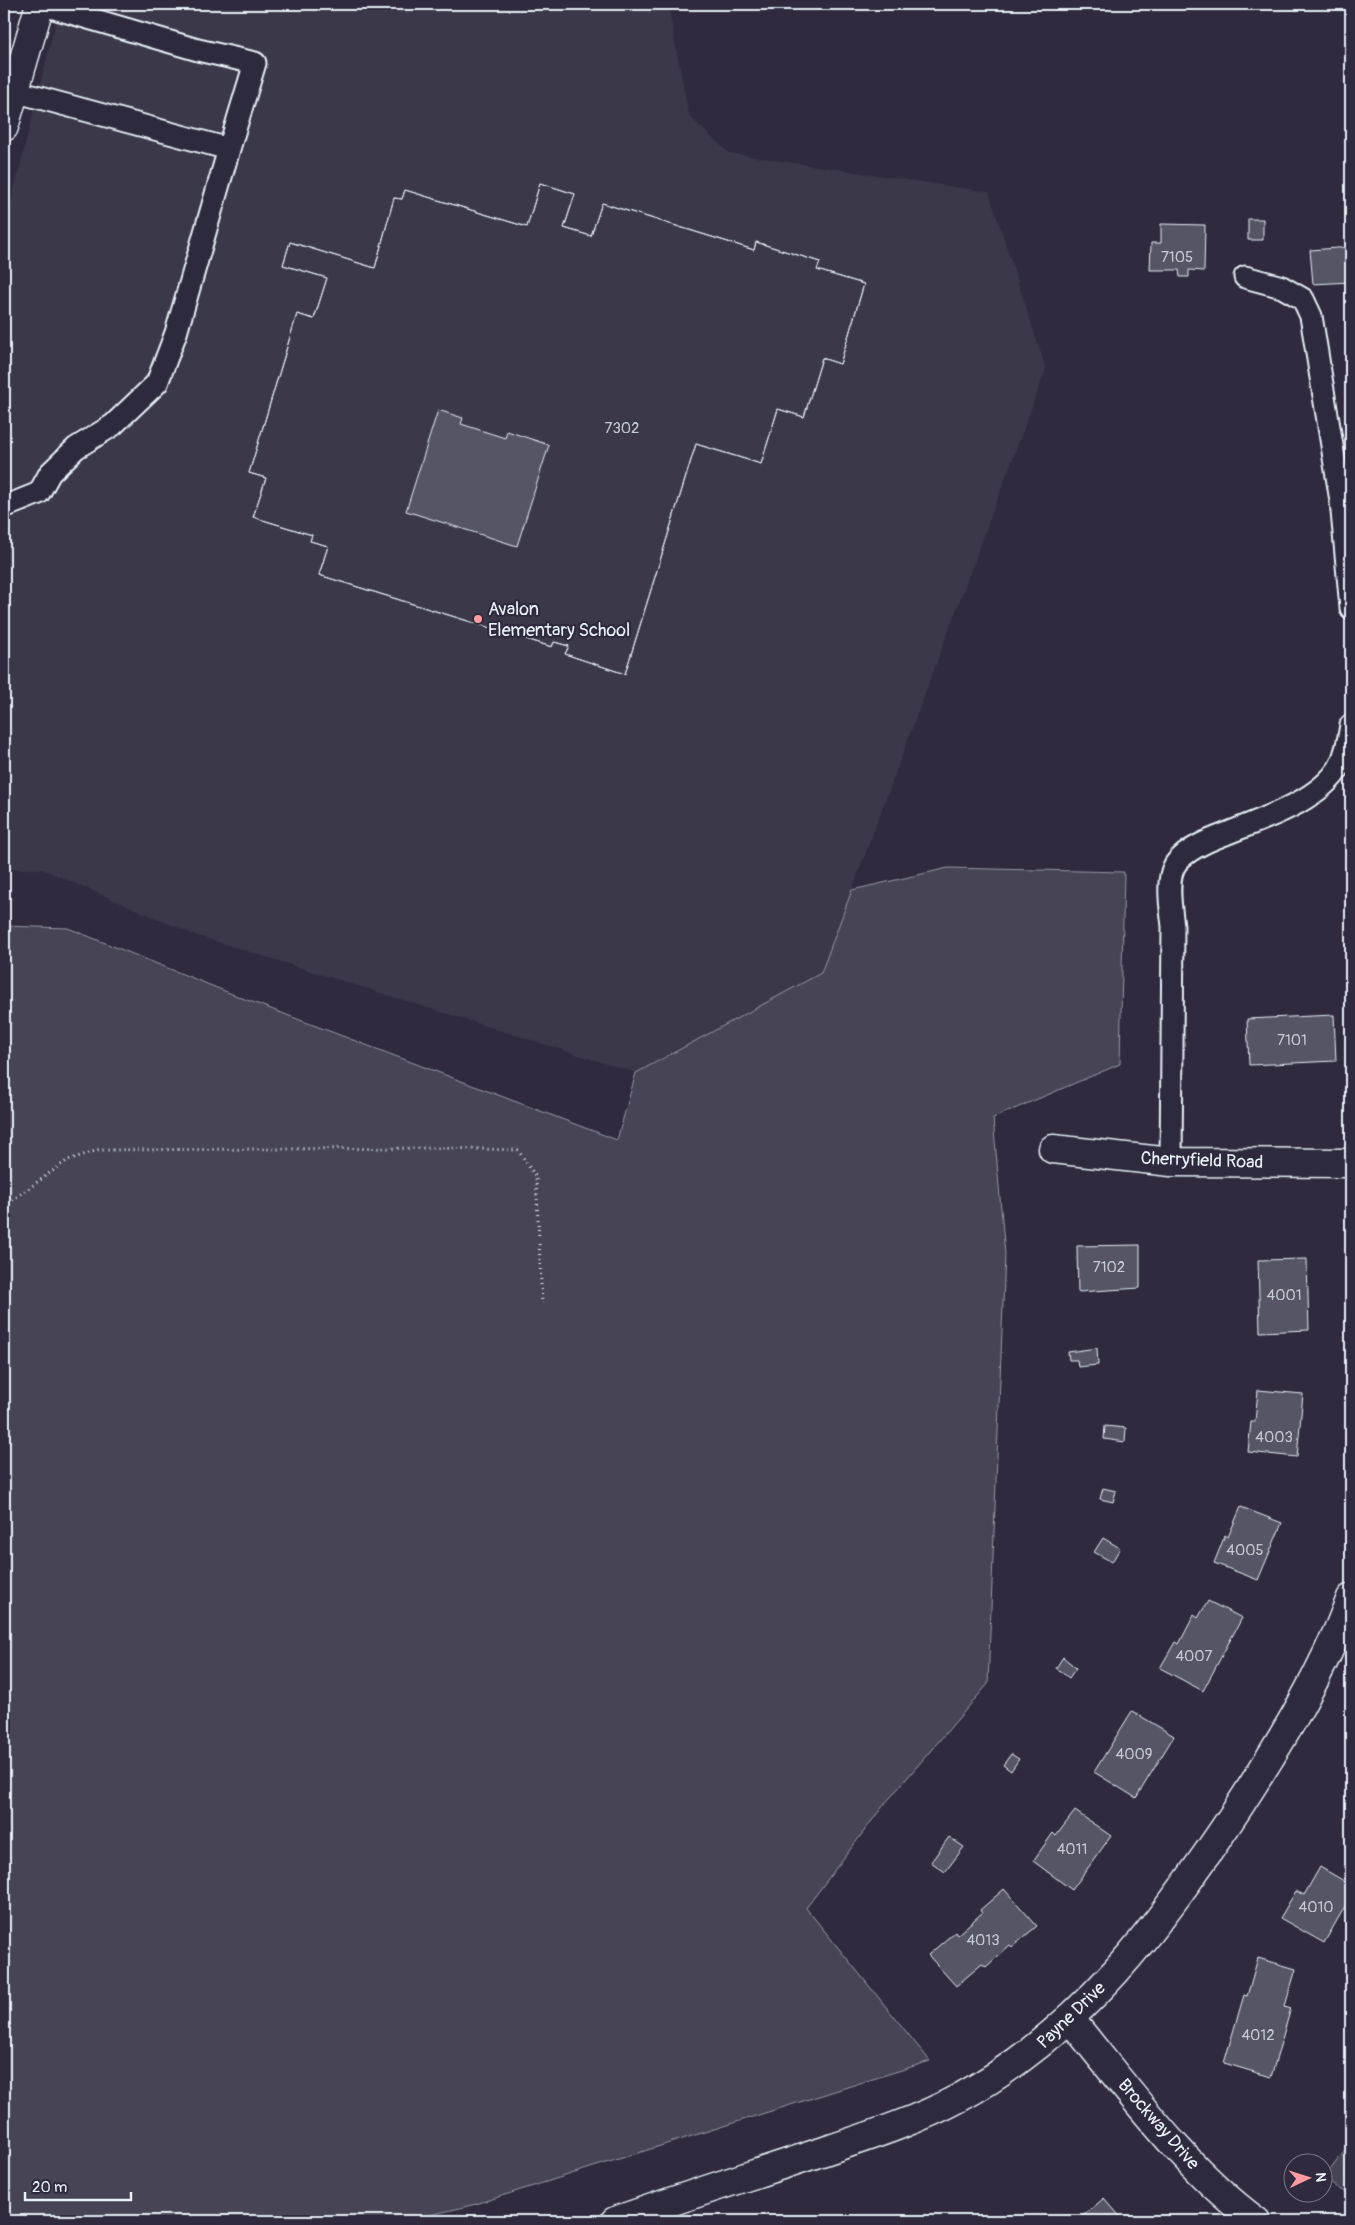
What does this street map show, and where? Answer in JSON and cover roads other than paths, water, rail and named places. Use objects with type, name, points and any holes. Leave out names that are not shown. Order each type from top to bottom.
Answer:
[{"type":"street","points":[[4,127],[40,4]]},
{"type":"street","name":"Cherryfield Road","points":[[1053,1149],[1171,1162],[1351,1163]]},
{"type":"street","name":"Payne Drive","points":[[615,2221],[869,2136],[956,2099],[1033,2051],[1070,2020],[1129,1956],[1174,1902],[1215,1842],[1304,1701],[1351,1598]]},
{"type":"street","name":"Brockway Drive","points":[[1070,2020],[1182,2154],[1236,2206],[1256,2221]]},
{"type":"lane","points":[[4,504],[9,505],[39,493],[50,472],[76,448],[113,426],[156,383],[176,333],[256,63],[198,50],[40,4]]},
{"type":"lane","points":[[14,91],[229,149]]},
{"type":"lane","points":[[1246,277],[1282,287],[1303,299],[1311,316],[1341,501],[1351,608]]},
{"type":"lane","points":[[1171,1162],[1173,926],[1169,887],[1176,863],[1202,844],[1304,799],[1324,785],[1340,765],[1351,725]]},
{"type":"place","name":"Avalon Elementary School","points":[[478,619]]}]
